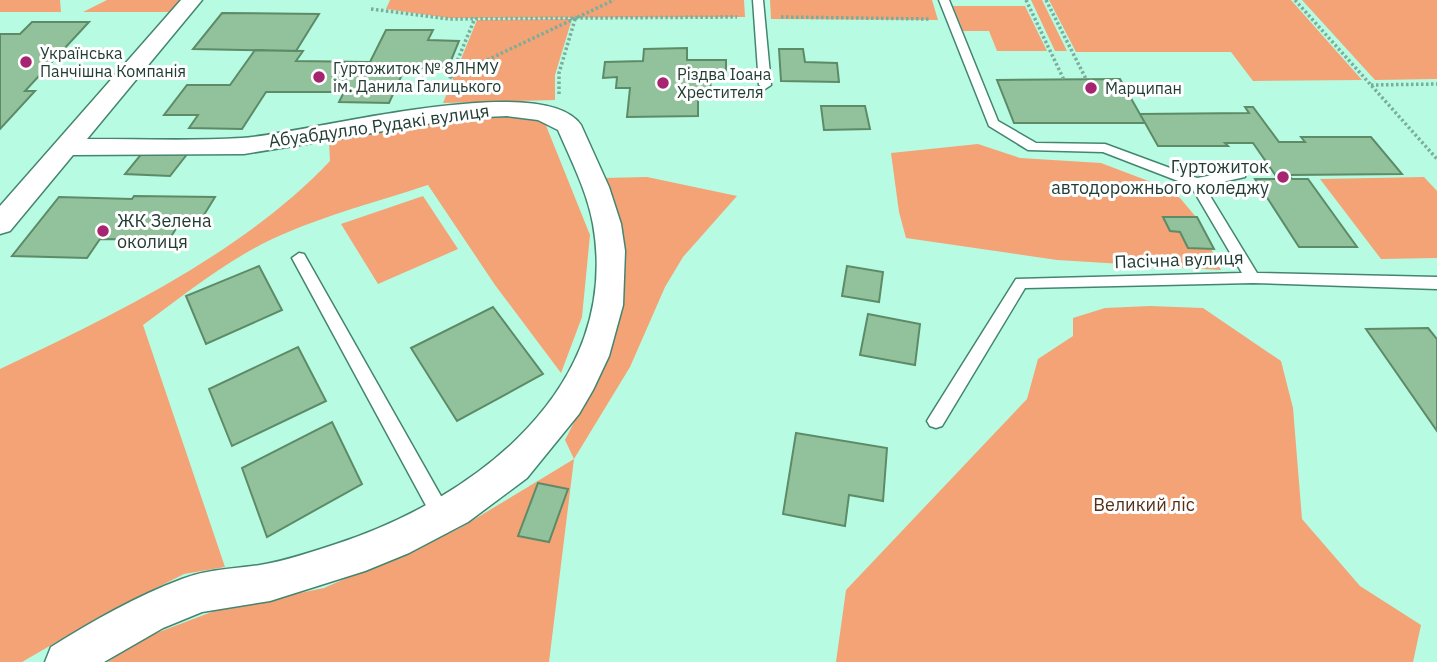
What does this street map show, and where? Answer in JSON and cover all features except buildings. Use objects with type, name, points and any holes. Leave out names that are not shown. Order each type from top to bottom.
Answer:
[{"type":"street","points":[[0,224],[192,0]]},
{"type":"street","name":"Абуабдулло Рудакі вулиця","points":[[68,147],[246,146],[497,108],[544,111],[560,116]]},
{"type":"street","points":[[66,662],[133,621],[203,592],[268,583],[327,566],[403,537],[443,519],[509,471],[568,404],[597,348],[611,299],[607,223],[569,125],[560,116]]},
{"type":"lane","points":[[758,0],[765,85]]},
{"type":"lane","points":[[944,0],[993,123],[1033,147],[1105,148],[1196,183],[1240,174]]},
{"type":"lane","name":"Пасічна вулиця","points":[[936,421],[1021,283],[1253,278],[1196,183]]},
{"type":"lane","points":[[299,258],[443,519]]},
{"type":"lane","points":[[1253,278],[1437,283]]},
{"type":"path","points":[[451,77],[614,0]]},
{"type":"path","points":[[1026,0],[1065,80]]},
{"type":"path","points":[[1046,0],[1086,79]]},
{"type":"path","points":[[1295,0],[1437,159]]},
{"type":"path","points":[[371,9],[449,19],[576,16],[951,20]]},
{"type":"path","points":[[560,116],[559,74],[576,16]]},
{"type":"path","points":[[435,116],[475,18]]},
{"type":"path","points":[[1371,85],[1437,84]]},
{"type":"green space","points":[[0,0],[60,0],[61,12],[0,12]]},
{"type":"green space","points":[[107,0],[181,0],[172,12],[83,12]]},
{"type":"green space","points":[[390,0],[744,0],[745,17],[449,18],[386,9]]},
{"type":"green space","points":[[770,0],[932,0],[938,20],[771,19]]},
{"type":"green space","points":[[1031,0],[1042,0],[1067,51],[1055,51]]},
{"type":"green space","points":[[1049,0],[1291,0],[1362,80],[1253,81],[1231,52],[1076,52]]},
{"type":"green space","points":[[1302,0],[1437,0],[1437,79],[1375,80]]},
{"type":"green space","points":[[953,6],[1025,6],[1047,51],[997,51],[989,31],[963,31]]},
{"type":"green space","points":[[572,19],[555,75],[555,100],[443,103],[477,20]]},
{"type":"green space","points":[[477,115],[533,118],[545,123],[590,235],[582,317],[561,373],[495,285],[428,185],[323,219],[262,244],[216,272],[143,325],[225,567],[184,574],[103,615],[22,662],[0,662],[0,369],[132,304],[258,225],[330,161],[329,141]]},
{"type":"green space","points":[[978,144],[1020,158],[1101,163],[1159,185],[1180,198],[1196,217],[1221,270],[1057,260],[906,238],[899,212],[891,153]]},
{"type":"green space","points":[[647,177],[737,196],[683,257],[665,287],[630,367],[574,459],[565,440],[612,347],[622,296],[603,178]]},
{"type":"green space","points":[[1424,177],[1437,191],[1437,258],[1381,259],[1320,179]]},
{"type":"green space","points":[[423,196],[458,249],[378,284],[341,224]]},
{"type":"green space","name":"Великий ліс","points":[[1105,308],[1203,308],[1281,361],[1293,408],[1302,519],[1360,586],[1421,625],[1413,662],[836,662],[846,590],[1027,399],[1038,359],[1073,336],[1073,318]]},
{"type":"green space","points":[[574,459],[549,662],[108,662],[138,640],[217,610],[324,588],[460,528]]},
{"type":"place","name":"Українська Панчішна Компанія","points":[[26,62]]},
{"type":"place","name":"Гуртожиток № 8ЛНМУ ім. Данила Галицького","points":[[319,77]]},
{"type":"place","name":"Різдва Іоана Хрестителя","points":[[663,83]]},
{"type":"place","name":"Марципан","points":[[1091,88]]},
{"type":"place","name":"Гуртожиток автодорожнього коледжу","points":[[1283,177]]},
{"type":"place","name":"ЖК Зелена околиця","points":[[103,231]]}]
